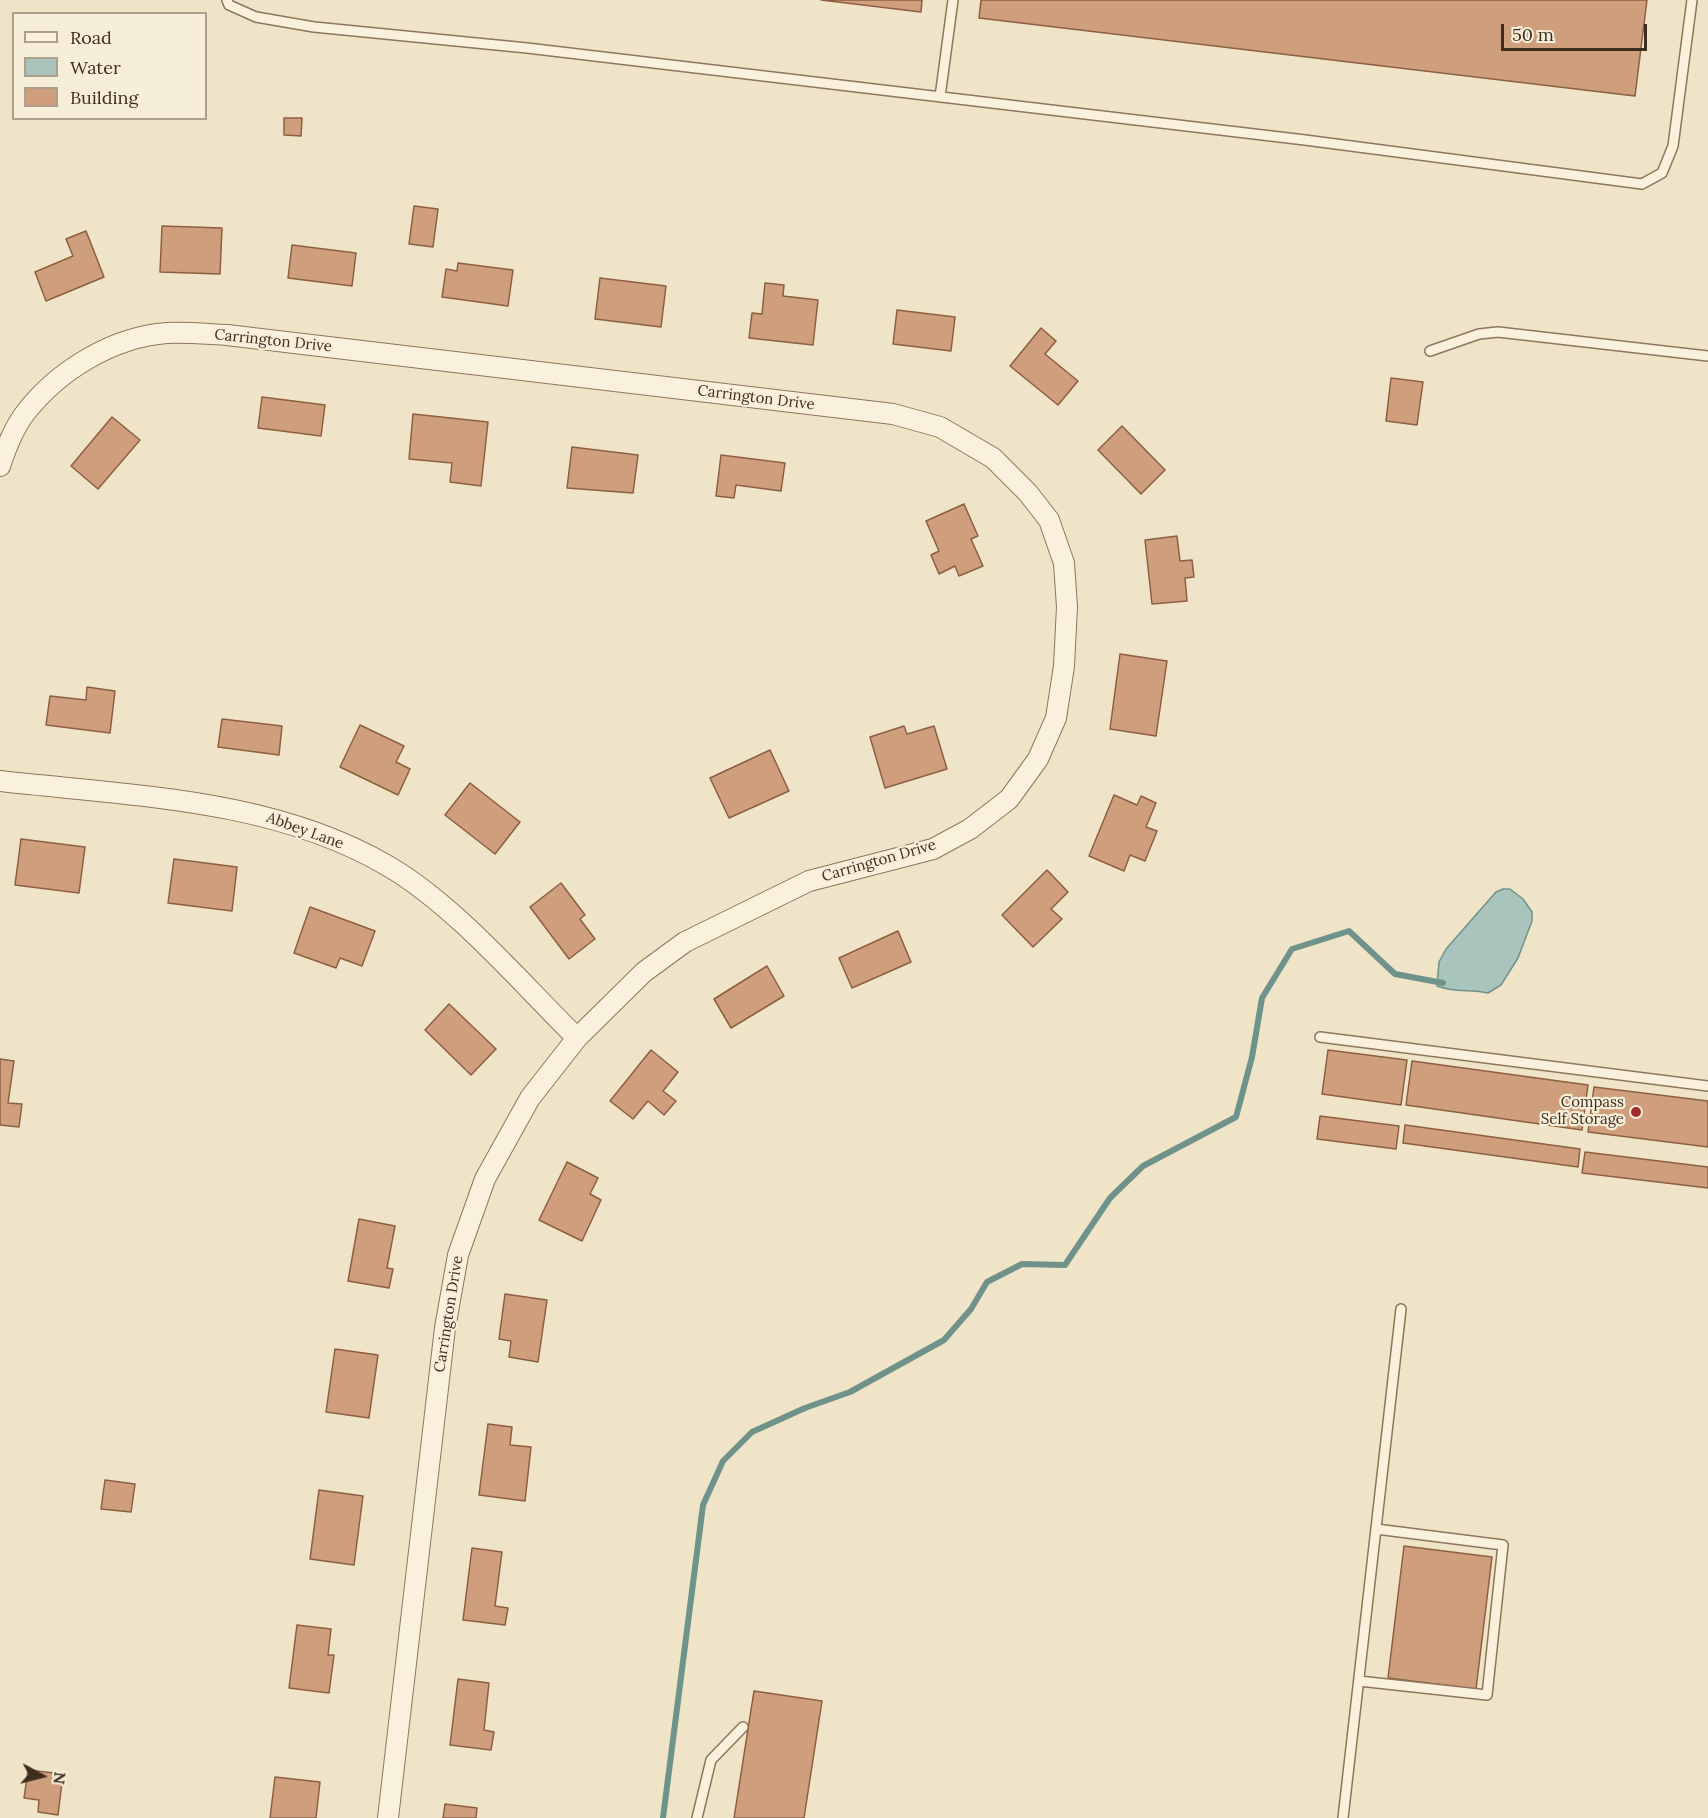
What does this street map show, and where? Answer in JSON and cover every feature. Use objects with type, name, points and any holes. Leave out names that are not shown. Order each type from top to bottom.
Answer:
[{"type":"street","name":"Carrington Drive","points":[[0,466],[6,448],[25,413],[81,362],[118,344],[166,333],[227,335],[892,414],[940,427],[993,458],[1028,493],[1049,520],[1064,563],[1067,607],[1064,666],[1056,718],[1038,759],[1009,799],[970,829],[933,849],[809,881],[684,942],[644,972],[577,1038],[530,1098],[485,1179],[458,1255],[445,1328],[388,1818]]},
{"type":"street","name":"Abbey Lane","points":[[0,782],[254,813],[327,836],[389,867],[445,908],[577,1038]]},
{"type":"lane","points":[[227,0],[229,5],[256,17],[314,27],[527,48],[1642,184],[1662,174],[1673,146],[1692,0]]},
{"type":"lane","points":[[940,97],[953,0]]},
{"type":"lane","points":[[1430,351],[1479,334],[1498,332],[1708,356]]},
{"type":"lane","points":[[1320,1037],[1708,1086]]},
{"type":"lane","points":[[1343,1818],[1401,1309]]},
{"type":"lane","points":[[1359,1681],[1488,1695],[1503,1545],[1376,1529]]},
{"type":"lane","points":[[698,1818],[711,1760],[743,1727]]},
{"type":"water","points":[[1510,889],[1523,899],[1532,912],[1532,921],[1518,958],[1501,985],[1488,993],[1437,986],[1439,962],[1446,949],[1496,892]]},
{"type":"building","points":[[821,0],[922,0],[921,12]]},
{"type":"building","points":[[981,0],[1647,0],[1635,96],[979,18]]},
{"type":"building","points":[[284,118],[302,118],[301,136],[284,135]]},
{"type":"building","points":[[414,206],[438,209],[433,247],[409,244]]},
{"type":"building","points":[[162,226],[222,228],[220,274],[160,272]]},
{"type":"building","points":[[86,231],[104,277],[46,301],[35,272],[73,256],[66,239]]},
{"type":"building","points":[[292,245],[356,253],[352,286],[288,278]]},
{"type":"building","points":[[458,263],[513,270],[508,306],[442,297],[446,269],[457,271]]},
{"type":"building","points":[[600,278],[666,286],[661,327],[595,319]]},
{"type":"building","points":[[765,283],[784,285],[783,296],[818,300],[813,345],[749,338],[752,313],[762,314]]},
{"type":"building","points":[[897,310],[955,317],[951,351],[893,344]]},
{"type":"building","points":[[1041,328],[1056,341],[1045,354],[1078,381],[1058,405],[1010,366]]},
{"type":"building","points":[[1391,378],[1423,382],[1417,425],[1386,421]]},
{"type":"building","points":[[262,397],[325,405],[321,436],[258,428]]},
{"type":"building","points":[[413,414],[488,422],[481,486],[450,482],[452,463],[409,459]]},
{"type":"building","points":[[112,417],[140,440],[98,489],[71,466]]},
{"type":"building","points":[[1122,426],[1165,470],[1141,494],[1098,450]]},
{"type":"building","points":[[572,447],[638,455],[633,493],[567,488]]},
{"type":"building","points":[[721,455],[785,463],[781,491],[736,485],[734,498],[716,496]]},
{"type":"building","points":[[964,504],[978,536],[971,539],[983,566],[959,576],[955,566],[939,574],[931,555],[939,551],[926,521]]},
{"type":"building","points":[[1177,536],[1180,561],[1192,560],[1194,577],[1185,578],[1187,601],[1152,604],[1145,540]]},
{"type":"building","points":[[1120,654],[1167,661],[1156,736],[1110,729]]},
{"type":"building","points":[[87,687],[115,691],[110,733],[46,725],[50,696],[86,700]]},
{"type":"building","points":[[222,719],[282,726],[279,755],[218,747]]},
{"type":"building","points":[[360,725],[404,746],[396,762],[410,769],[398,795],[340,767]]},
{"type":"building","points":[[904,726],[907,734],[934,726],[947,769],[885,788],[870,737]]},
{"type":"building","points":[[770,750],[789,791],[729,818],[710,778]]},
{"type":"building","points":[[470,783],[520,822],[495,854],[445,815]]},
{"type":"building","points":[[1114,795],[1137,805],[1141,796],[1156,803],[1146,827],[1157,831],[1145,861],[1130,855],[1124,871],[1089,856]]},
{"type":"building","points":[[21,839],[85,847],[79,893],[15,885]]},
{"type":"building","points":[[174,859],[237,867],[232,911],[168,903]]},
{"type":"building","points":[[1047,870],[1068,892],[1051,909],[1062,919],[1033,947],[1002,915]]},
{"type":"building","points":[[561,883],[585,915],[580,919],[595,939],[569,959],[530,907]]},
{"type":"building","points":[[310,907],[375,931],[362,966],[340,958],[336,968],[294,953]]},
{"type":"building","points":[[898,931],[911,962],[852,988],[839,958]]},
{"type":"building","points":[[767,966],[784,996],[731,1028],[714,999]]},
{"type":"building","points":[[449,1004],[496,1049],[471,1075],[425,1030]]},
{"type":"building","points":[[651,1050],[678,1072],[663,1091],[676,1101],[664,1115],[648,1101],[633,1119],[610,1101]]},
{"type":"building","points":[[1328,1050],[1407,1060],[1401,1105],[1322,1094]]},
{"type":"building","points":[[0,1059],[14,1061],[8,1103],[22,1104],[19,1127],[0,1125]]},
{"type":"building","points":[[1412,1061],[1588,1085],[1582,1130],[1406,1105]]},
{"type":"building","points":[[1594,1087],[1708,1101],[1708,1147],[1588,1132]]},
{"type":"building","points":[[1320,1116],[1399,1126],[1396,1149],[1317,1139]]},
{"type":"building","points":[[1405,1125],[1580,1149],[1578,1167],[1403,1143]]},
{"type":"building","points":[[1585,1152],[1708,1167],[1708,1188],[1582,1173]]},
{"type":"building","points":[[567,1162],[598,1178],[590,1194],[601,1200],[582,1241],[539,1220]]},
{"type":"building","points":[[359,1219],[395,1226],[387,1268],[393,1269],[389,1288],[348,1281]]},
{"type":"building","points":[[505,1294],[547,1300],[538,1362],[509,1357],[511,1341],[499,1339]]},
{"type":"building","points":[[335,1349],[378,1355],[369,1418],[326,1412]]},
{"type":"building","points":[[488,1424],[512,1427],[510,1445],[531,1447],[525,1501],[479,1495]]},
{"type":"building","points":[[105,1480],[135,1484],[131,1512],[101,1509]]},
{"type":"building","points":[[319,1490],[363,1496],[354,1565],[310,1559]]},
{"type":"building","points":[[1404,1546],[1492,1557],[1476,1689],[1388,1678]]},
{"type":"building","points":[[472,1548],[502,1552],[495,1606],[508,1608],[505,1625],[463,1620]]},
{"type":"building","points":[[297,1625],[331,1629],[328,1655],[334,1655],[329,1693],[289,1688]]},
{"type":"building","points":[[458,1679],[489,1683],[484,1730],[494,1732],[491,1750],[450,1745]]},
{"type":"building","points":[[754,1691],[822,1701],[804,1818],[734,1818]]},
{"type":"building","points":[[28,1770],[63,1774],[58,1815],[38,1812],[39,1800],[24,1798]]},
{"type":"building","points":[[275,1777],[320,1782],[316,1818],[270,1818]]},
{"type":"building","points":[[445,1804],[477,1808],[476,1818],[443,1818]]},
{"type":"waterway","points":[[663,1818],[703,1505],[723,1461],[752,1432],[805,1408],[850,1392],[944,1340],[971,1309],[987,1282],[1022,1264],[1065,1265],[1110,1198],[1143,1166],[1236,1117],[1252,1057],[1262,998],[1292,949],[1349,931],[1395,974],[1443,983]]},
{"type":"place","name":"Compass Self Storage","points":[[1636,1112]]}]
